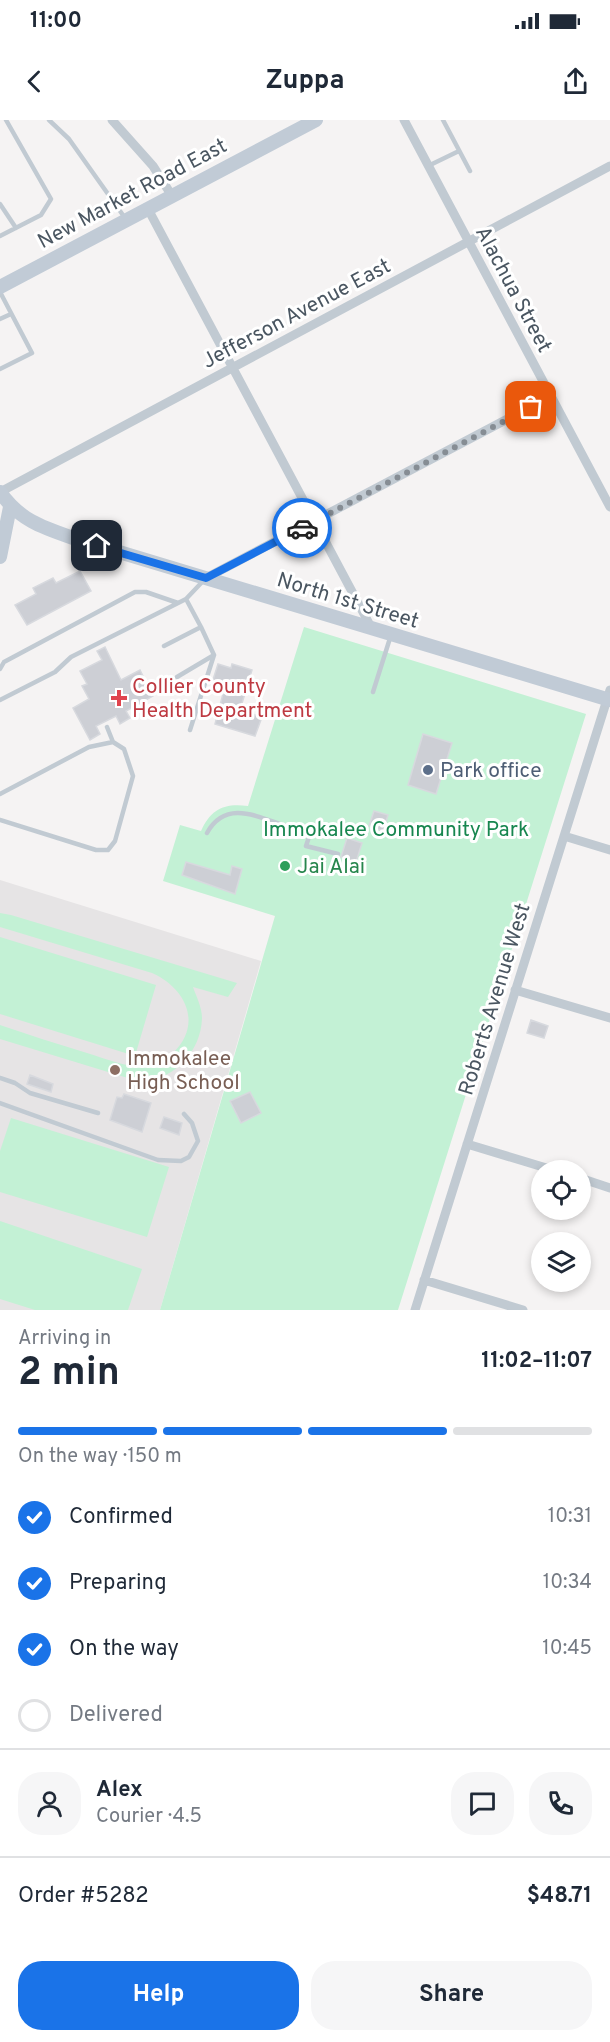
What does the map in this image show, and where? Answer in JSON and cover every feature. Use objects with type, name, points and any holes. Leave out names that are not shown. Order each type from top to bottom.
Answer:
[{"type":"street","points":[[112,120],[153,166],[171,196]]},
{"type":"street","name":"New Market Road East","points":[[0,287],[316,120]]},
{"type":"street","name":"Alachua Street","points":[[404,120],[610,507]]},
{"type":"street","name":"Jefferson Avenue East","points":[[0,492],[610,166]]},
{"type":"street","points":[[148,208],[372,629]]},
{"type":"street","points":[[206,578],[551,396]]},
{"type":"street","points":[[0,492],[10,507],[0,557]]},
{"type":"street","name":"North 1st Street","points":[[10,507],[16,513],[43,527],[391,635],[609,697]]},
{"type":"street","name":"Roberts Avenue West","points":[[415,1310],[609,697]]},
{"type":"street","points":[[564,836],[610,850]]},
{"type":"street","points":[[515,990],[610,1018]]},
{"type":"street","points":[[467,1144],[531,1163]]},
{"type":"street","points":[[591,1182],[610,1188]]},
{"type":"street","points":[[424,1280],[523,1310]]},
{"type":"lane","points":[[0,236],[41,215],[51,199],[6,120]]},
{"type":"lane","points":[[49,120],[69,139],[126,220]]},
{"type":"lane","points":[[443,120],[470,171]]},
{"type":"lane","points":[[428,166],[459,151]]},
{"type":"lane","points":[[0,204],[16,228]]},
{"type":"lane","points":[[0,292],[32,353],[0,369]]},
{"type":"lane","points":[[0,319],[11,314]]},
{"type":"lane","points":[[0,699],[55,672],[71,657],[186,599],[206,578]]},
{"type":"lane","points":[[0,669],[4,662],[135,592],[146,592],[178,603]]},
{"type":"lane","points":[[186,599],[214,655],[190,730]]},
{"type":"lane","points":[[164,646],[201,627]]},
{"type":"lane","points":[[373,692],[391,635]]},
{"type":"lane","points":[[177,676],[214,655]]},
{"type":"lane","points":[[0,820],[96,850],[108,850],[115,841],[133,776],[124,749],[112,742],[107,727]]},
{"type":"lane","points":[[0,794],[89,747],[112,742]]},
{"type":"lane","points":[[207,833],[214,821],[226,813],[237,812],[292,828]]},
{"type":"lane","points":[[310,834],[306,846],[338,854]]},
{"type":"lane","points":[[0,1078],[30,1093],[98,1113]]},
{"type":"lane","points":[[0,1103],[158,1160],[172,1162],[189,1157],[198,1141],[192,1123],[184,1114]]},
{"type":"shaded area","name":"Immokalee High School","points":[[0,880],[261,961],[160,1310],[0,1310]]},
{"type":"green space","name":"Immokalee Community Park","points":[[304,627],[586,714],[398,1310],[160,1310],[275,916],[163,881],[180,825],[201,831],[209,817],[219,809],[248,806]]},
{"type":"green space","points":[[0,913],[237,983],[228,997],[193,987],[202,1018],[196,1044],[189,1056],[169,1073],[158,1078],[131,1079],[0,1039],[0,1025],[116,1062],[145,1067],[157,1064],[173,1053],[182,1042],[187,1030],[189,1019],[186,1008],[174,988],[152,973],[0,927]]},
{"type":"green space","points":[[0,937],[156,985],[135,1056],[0,1014]]},
{"type":"green space","points":[[11,1118],[169,1167],[147,1237],[0,1192],[0,1151]]},
{"type":"green space","points":[[0,1221],[142,1269],[128,1310],[35,1310],[0,1299]]},
{"type":"building","points":[[80,571],[91,591],[27,625],[15,605],[36,594],[33,588],[53,578],[56,583]]},
{"type":"building","name":"Collier County Health Department","points":[[105,647],[121,680],[140,670],[153,696],[126,711],[130,718],[120,724],[116,716],[96,726],[100,734],[90,740],[73,708],[89,699],[82,686],[87,684],[80,671],[102,660],[97,651]]},
{"type":"building","points":[[218,664],[231,668],[232,664],[252,670],[240,710],[262,717],[255,736],[215,724],[224,690],[211,686]]},
{"type":"building","name":"Park office","points":[[423,734],[452,743],[436,794],[408,785]]},
{"type":"building","points":[[374,811],[388,815],[383,831],[369,826]]},
{"type":"building","points":[[347,838],[362,843],[356,862],[341,857]]},
{"type":"building","points":[[186,862],[230,875],[232,866],[242,869],[235,894],[182,875]]},
{"type":"building","points":[[531,1020],[548,1026],[544,1038],[527,1033]]},
{"type":"building","points":[[30,1075],[53,1084],[51,1092],[27,1084]]},
{"type":"building","points":[[250,1092],[261,1113],[241,1123],[230,1101]]},
{"type":"building","points":[[124,1094],[151,1103],[142,1132],[110,1120],[117,1097],[122,1098]]},
{"type":"building","points":[[164,1117],[182,1123],[179,1135],[160,1128]]},
{"type":"way so far","points":[[302,528],[531,407]]},
{"type":"place","name":"Collier County Health Department","points":[[119,698]]},
{"type":"place","name":"Park office","points":[[428,770]]},
{"type":"place","name":"Jai Alai","points":[[285,866]]},
{"type":"place","name":"Immokalee High School","points":[[115,1070]]},
{"type":"route","points":[[97,546],[206,578],[302,528]]}]
